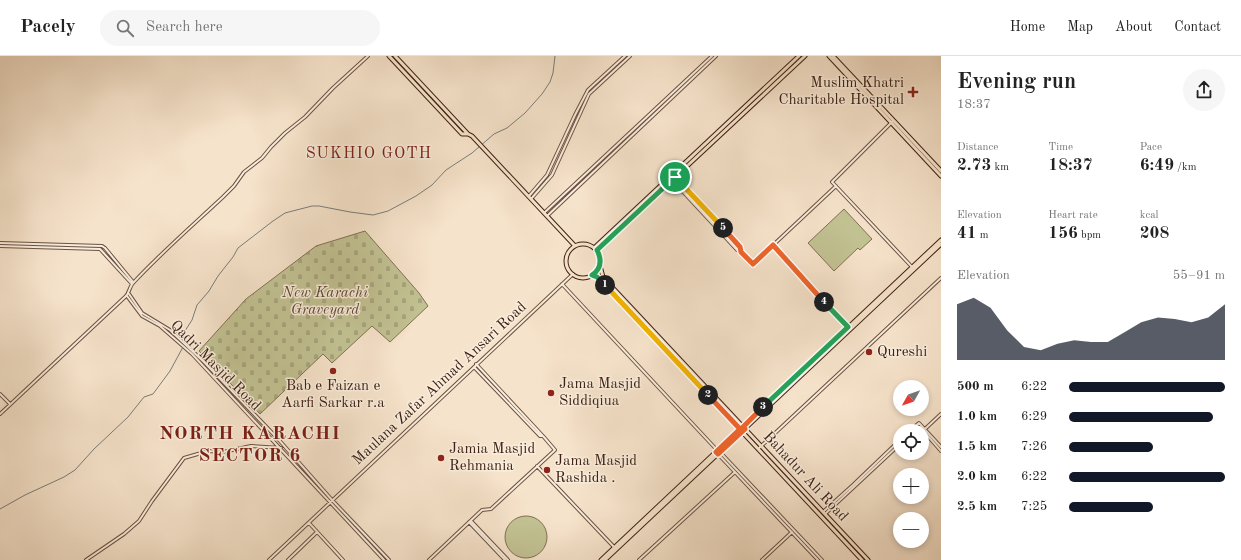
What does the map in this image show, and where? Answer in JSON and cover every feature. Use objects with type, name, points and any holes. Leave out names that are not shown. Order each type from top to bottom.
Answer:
[{"type":"main road","points":[[389,56],[462,134],[468,134]]},
{"type":"main road","points":[[395,56],[575,246]]},
{"type":"main road","points":[[596,249],[799,56]]},
{"type":"main road","points":[[596,249],[804,56]]},
{"type":"main road","points":[[829,56],[941,171]]},
{"type":"main road","points":[[833,56],[941,176]]},
{"type":"main road","points":[[849,329],[941,240]]},
{"type":"main road","points":[[579,244],[586,244],[596,249],[600,257],[600,266],[592,275],[582,278],[573,274],[568,268],[566,261],[568,254],[575,246],[579,244]]},
{"type":"main road","points":[[601,560],[941,244]]},
{"type":"main road","name":"Bahadur Ali Road","points":[[600,266],[605,280],[862,560]]},
{"type":"main road","name":"Bahadur Ali Road","points":[[592,275],[599,279],[743,429]]},
{"type":"main road","name":"Bahadur Ali Road","points":[[759,447],[868,560]]},
{"type":"main road","points":[[605,560],[717,452]]},
{"type":"street","points":[[0,414],[128,295],[133,283],[150,264],[228,191],[244,172],[262,158],[271,147],[305,117],[333,88],[368,56]]},
{"type":"street","points":[[530,198],[547,175],[588,90],[625,56]]},
{"type":"street","points":[[530,198],[552,175],[589,94],[630,56]]},
{"type":"street","points":[[545,214],[653,116],[712,56]]},
{"type":"street","points":[[545,214],[650,113],[706,63],[716,56]]},
{"type":"street","points":[[650,113],[653,116]]},
{"type":"street","points":[[893,122],[832,182],[912,267]]},
{"type":"street","points":[[673,179],[732,238],[740,247],[739,250],[753,264],[836,186]]},
{"type":"street","points":[[0,243],[102,246],[133,283]]},
{"type":"street","points":[[773,245],[849,329]]},
{"type":"street","points":[[0,246],[100,249],[133,283]]},
{"type":"street","name":"Maulana Zafar Ahmad Ansari Road","points":[[269,560],[573,274]]},
{"type":"street","points":[[759,447],[941,278]]},
{"type":"street","points":[[562,284],[717,452],[793,531],[818,560]]},
{"type":"street","name":"Qadri Masjid Road","points":[[128,295],[146,316],[171,333],[190,350],[283,447],[384,560]]},
{"type":"street","points":[[428,560],[482,510],[491,509],[555,450],[476,364]]},
{"type":"street","points":[[474,366],[540,436],[542,436]]},
{"type":"street","points":[[0,394],[10,404]]},
{"type":"street","points":[[929,425],[941,414]]},
{"type":"street","points":[[929,435],[941,447]]},
{"type":"street","points":[[929,436],[941,451]]},
{"type":"street","points":[[86,560],[140,521],[152,501],[184,458],[208,451],[225,451],[251,446],[283,447]]},
{"type":"street","points":[[824,513],[893,447]]},
{"type":"street","points":[[824,513],[893,450]]},
{"type":"street","points":[[717,452],[734,472],[822,560]]},
{"type":"street","points":[[537,466],[614,547]]},
{"type":"street","points":[[639,560],[734,472]]},
{"type":"street","name":"Qadri Masjid Road","points":[[331,501],[389,560]]},
{"type":"street","points":[[470,521],[505,560]]},
{"type":"street","points":[[470,521],[508,560]]},
{"type":"street","points":[[308,523],[343,560]]},
{"type":"street","points":[[762,560],[793,531]]},
{"type":"street","points":[[288,560],[317,532]]},
{"type":"green space","points":[[844,209],[872,239],[860,250],[858,248],[834,271],[808,243]]},
{"type":"green space","name":"New Karachi Graveyard","points":[[365,231],[419,293],[428,306],[390,342],[372,326],[332,363],[323,354],[260,414],[199,351],[246,299],[316,246]]},
{"type":"green space","points":[[526,516],[541,522],[547,537],[541,552],[526,558],[511,552],[505,537],[511,522]]},
{"type":"waterway","points":[[185,344],[186,341],[183,334],[192,320],[197,305],[209,291],[238,248],[285,213],[312,206],[319,206],[373,215],[388,211],[416,196],[432,185],[446,170],[472,153],[494,134],[507,128],[525,113],[542,94],[550,82],[553,73],[555,56]]},
{"type":"waterway","points":[[0,509],[75,470],[94,449],[128,417],[144,397],[153,394],[170,371],[183,347]]},
{"type":"place","name":"Muslim Khatri Charitable Hospital","points":[[913,92]]},
{"type":"place","name":"Qureshi","points":[[869,352]]},
{"type":"place","name":"Bab e Faizan e Aarfi Sarkar r.a","points":[[333,371]]},
{"type":"place","name":"Jama Masjid Siddiqiua","points":[[551,393]]},
{"type":"place","name":"Jamia Masjid Rehmania","points":[[441,458]]},
{"type":"place","name":"Jama Masjid Rashida .","points":[[547,470]]},
{"type":"district","name":"SUKHIO GOTH","points":[[369,154]]},
{"type":"district","name":"NORTH KARACHI SECTOR 6","points":[[250,445]]},
{"type":"route","points":[[675,177],[732,238],[740,247],[739,250],[753,264],[773,245],[784,259],[848,327],[743,427],[745,429],[718,454],[716,452],[740,429],[599,279],[592,275],[598,270],[600,264],[600,257],[597,250],[675,177]]}]
